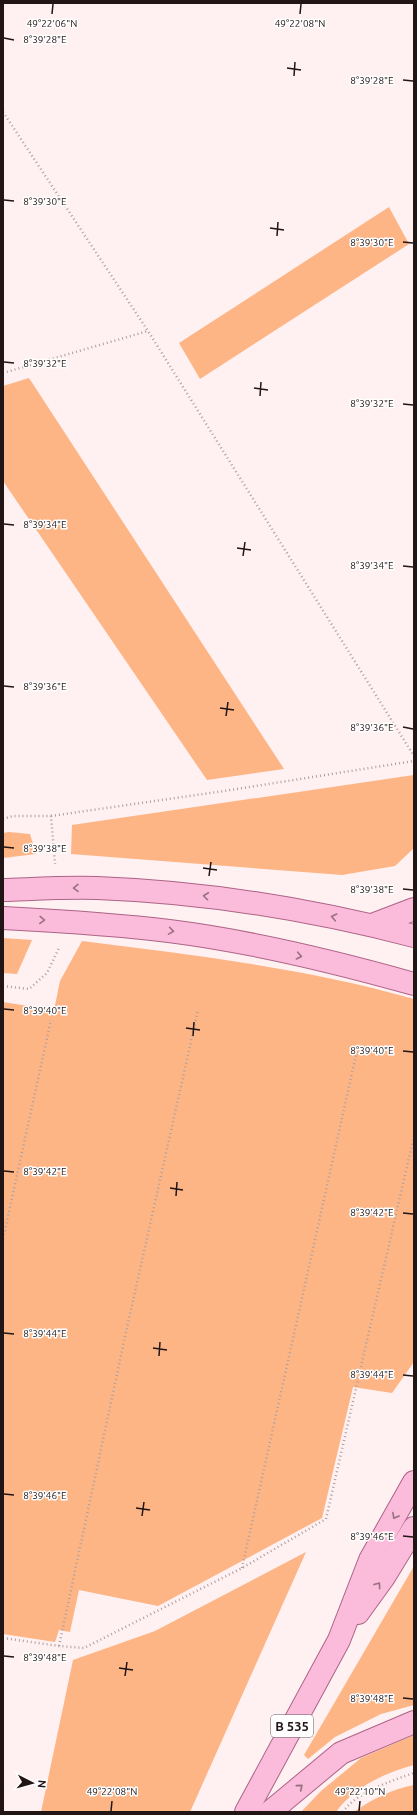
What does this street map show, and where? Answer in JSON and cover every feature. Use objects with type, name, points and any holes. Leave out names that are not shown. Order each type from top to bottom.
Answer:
[{"type":"main road","points":[[3,890],[96,888],[178,893],[312,912],[414,936]]},
{"type":"main road","points":[[372,925],[414,909]]},
{"type":"main road","points":[[3,918],[93,922],[170,931],[361,969],[414,984]]},
{"type":"main road","name":"B 535","points":[[339,1640],[370,1560],[414,1482]]},
{"type":"main road","name":"B 535","points":[[246,1812],[339,1640],[384,1577],[414,1528]]},
{"type":"main road","points":[[270,1812],[341,1753],[414,1722]]},
{"type":"path","points":[[3,112],[148,332],[414,756]]},
{"type":"path","points":[[3,373],[148,332]]},
{"type":"path","points":[[3,819],[13,816],[51,816],[414,761]]},
{"type":"path","points":[[51,816],[55,865]]},
{"type":"path","points":[[3,986],[29,989],[47,973],[59,948]]},
{"type":"path","points":[[59,1646],[198,1010]]},
{"type":"path","points":[[3,1239],[51,1020]]},
{"type":"path","points":[[242,1568],[358,1046]]},
{"type":"path","points":[[3,1638],[84,1648],[242,1568],[326,1519],[414,1136]]},
{"type":"path","points":[[343,1812],[368,1791],[388,1781],[414,1774]]},
{"type":"shaded area","points":[[389,207],[409,244],[200,379],[179,343]]},
{"type":"shaded area","points":[[29,378],[284,769],[207,780],[3,481],[3,386]]},
{"type":"shaded area","points":[[414,775],[414,848],[395,866],[342,875],[71,854],[72,825]]},
{"type":"shaded area","points":[[9,832],[30,834],[36,854],[3,858],[3,833]]},
{"type":"shaded area","points":[[3,938],[32,940],[17,974],[3,973]]},
{"type":"shaded area","points":[[82,941],[207,957],[291,971],[373,988],[414,999],[414,1362],[392,1393],[353,1387],[322,1518],[158,1606],[79,1590],[70,1632],[59,1630],[55,1642],[3,1634],[3,1002],[54,1010],[60,981]]},
{"type":"shaded area","points":[[306,1552],[190,1812],[41,1812],[73,1660],[155,1631]]},
{"type":"shaded area","points":[[414,1566],[414,1705],[381,1714],[335,1737],[308,1759],[304,1755]]},
{"type":"shaded area","points":[[414,1735],[414,1765],[392,1772],[361,1788],[343,1803],[336,1812],[301,1812],[321,1791],[361,1758]]},
{"type":"shaded area","points":[[414,1785],[414,1812],[354,1812],[383,1795]]}]
